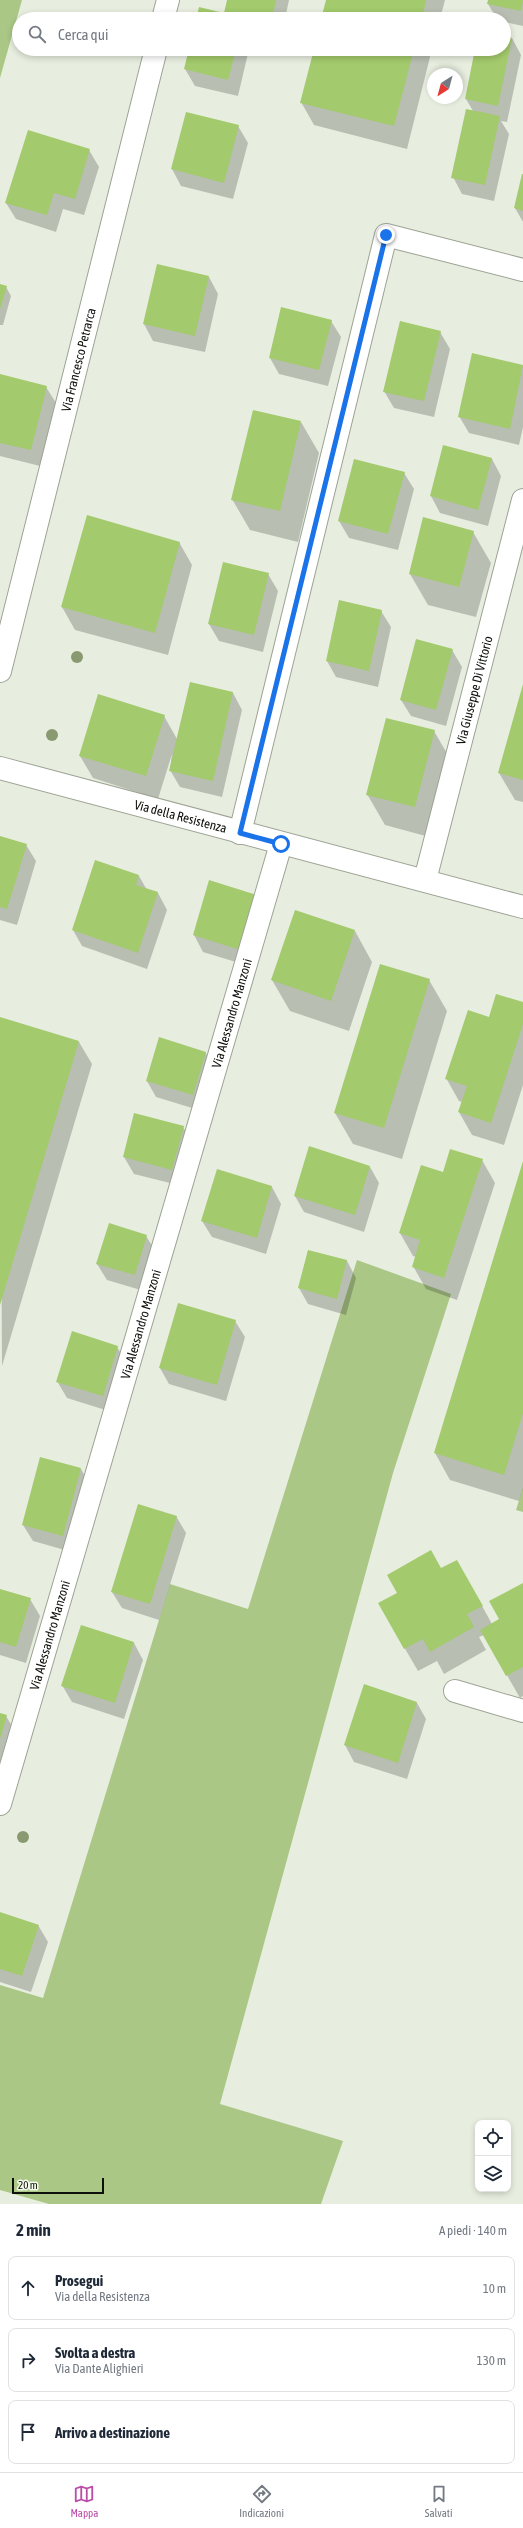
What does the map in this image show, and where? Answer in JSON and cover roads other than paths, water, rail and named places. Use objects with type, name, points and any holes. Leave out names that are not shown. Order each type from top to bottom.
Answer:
[{"type":"street","points":[[165,12],[168,0]]},
{"type":"street","name":"Via Francesco Petrarca","points":[[0,671],[154,56]]},
{"type":"street","points":[[240,833],[386,235],[523,270]]},
{"type":"street","name":"Via Giuseppe Di Vittorio","points":[[425,880],[523,500]]},
{"type":"street","name":"Via della Resistenza","points":[[0,768],[281,844],[425,880],[523,907]]},
{"type":"street","name":"Via Alessandro Manzoni","points":[[0,1804],[281,844]]},
{"type":"street","points":[[455,1691],[523,1711]]}]
